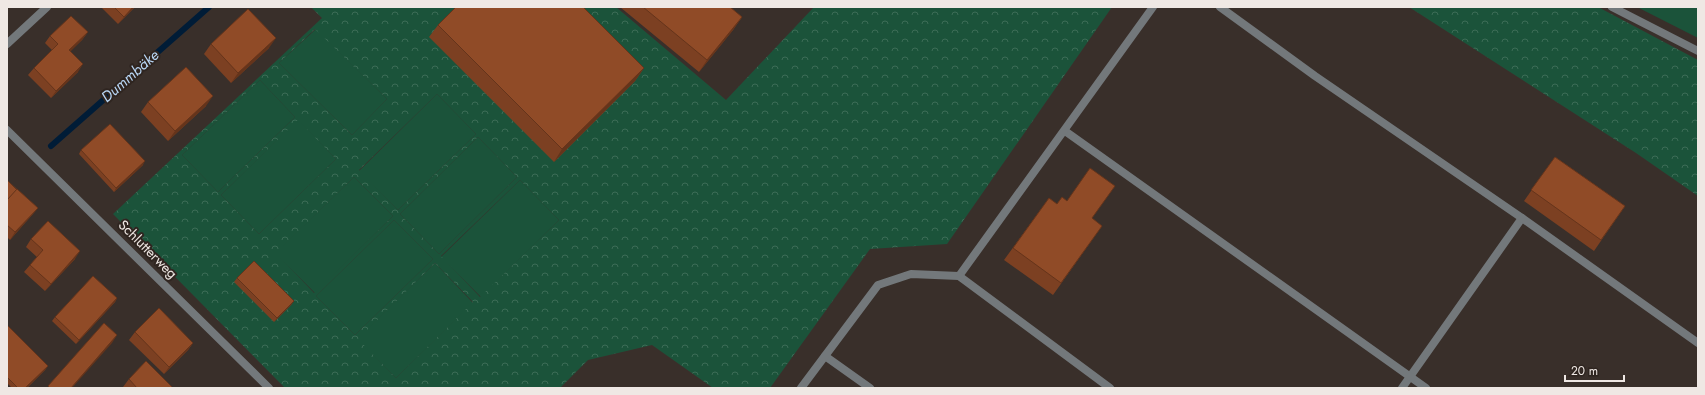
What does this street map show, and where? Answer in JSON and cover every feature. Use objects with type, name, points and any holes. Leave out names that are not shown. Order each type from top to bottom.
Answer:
[{"type":"street","points":[[7,44],[47,7]]},
{"type":"street","points":[[959,276],[1153,7]]},
{"type":"street","points":[[1220,7],[1315,76],[1522,218],[1698,343]]},
{"type":"street","points":[[1612,7],[1698,51]]},
{"type":"street","name":"Schlutterweg","points":[[7,130],[269,388]]},
{"type":"street","points":[[1065,131],[1426,388]]},
{"type":"street","points":[[1402,388],[1522,218]]},
{"type":"street","points":[[801,388],[878,285],[911,274],[959,276],[1110,388]]},
{"type":"street","points":[[825,356],[870,388]]},
{"type":"green space","points":[[311,7],[616,7],[726,100],[814,7],[1112,7],[947,244],[870,249],[770,388],[713,388],[652,345],[588,360],[560,388],[285,388],[113,214],[322,18]],"holes":[[[315,29],[387,99],[352,135],[279,63]],[[260,80],[295,117],[218,192],[182,155]],[[437,94],[476,134],[398,210],[359,170]],[[298,120],[336,159],[259,234],[221,195]],[[478,137],[517,177],[439,254],[400,214]],[[354,177],[393,216],[314,293],[276,253]],[[520,180],[559,220],[480,297],[441,256]],[[394,220],[433,259],[355,335],[316,296]],[[435,263],[473,302],[396,378],[358,339]]]},
{"type":"green space","points":[[1409,7],[1598,7],[1698,60],[1698,196],[1636,153]]},
{"type":"green space","points":[[1637,7],[1698,7],[1698,38]]},
{"type":"green space","points":[[316,29],[387,99],[352,135],[279,63]]},
{"type":"green space","points":[[260,80],[295,117],[218,192],[182,155]]},
{"type":"green space","points":[[437,94],[476,134],[398,210],[359,171]]},
{"type":"green space","points":[[298,119],[336,159],[259,234],[221,195]]},
{"type":"green space","points":[[478,137],[517,177],[439,254],[400,214]]},
{"type":"green space","points":[[354,177],[393,216],[315,293],[275,253]]},
{"type":"green space","points":[[520,180],[559,220],[481,297],[441,257]]},
{"type":"green space","points":[[394,220],[433,259],[355,335],[316,296]]},
{"type":"green space","points":[[435,263],[473,303],[396,378],[357,339]]},
{"type":"building","points":[[114,7],[133,7],[124,17]]},
{"type":"building","points":[[456,7],[583,7],[644,68],[562,149],[438,25]]},
{"type":"building","points":[[643,7],[730,7],[742,17],[707,60]]},
{"type":"building","points":[[248,9],[276,38],[238,73],[211,44]]},
{"type":"building","points":[[71,16],[88,32],[69,50],[83,64],[56,91],[34,68],[58,44],[50,36]]},
{"type":"building","points":[[186,67],[213,96],[175,131],[148,102]]},
{"type":"building","points":[[110,124],[145,161],[116,188],[81,150]]},
{"type":"building","points":[[1555,157],[1625,206],[1601,240],[1531,190]]},
{"type":"building","points":[[1090,168],[1115,186],[1092,218],[1102,226],[1061,283],[1013,248],[1049,198],[1057,204],[1062,197],[1067,201]]},
{"type":"building","points":[[7,180],[17,190],[7,200]]},
{"type":"building","points":[[17,189],[38,208],[15,232],[7,225],[7,200]]},
{"type":"building","points":[[48,221],[80,251],[51,284],[30,265],[43,250],[31,239]]},
{"type":"building","points":[[254,261],[294,301],[277,318],[237,278]]},
{"type":"building","points":[[93,276],[117,298],[79,340],[55,317]]},
{"type":"building","points":[[159,308],[193,343],[169,367],[135,332]]},
{"type":"building","points":[[104,323],[117,335],[71,388],[50,388],[48,386]]},
{"type":"building","points":[[7,325],[48,366],[25,388],[18,388],[7,377]]},
{"type":"building","points":[[146,361],[173,388],[137,388],[129,379]]},
{"type":"waterway","name":"Dummbäke","points":[[51,146],[209,7]]}]
